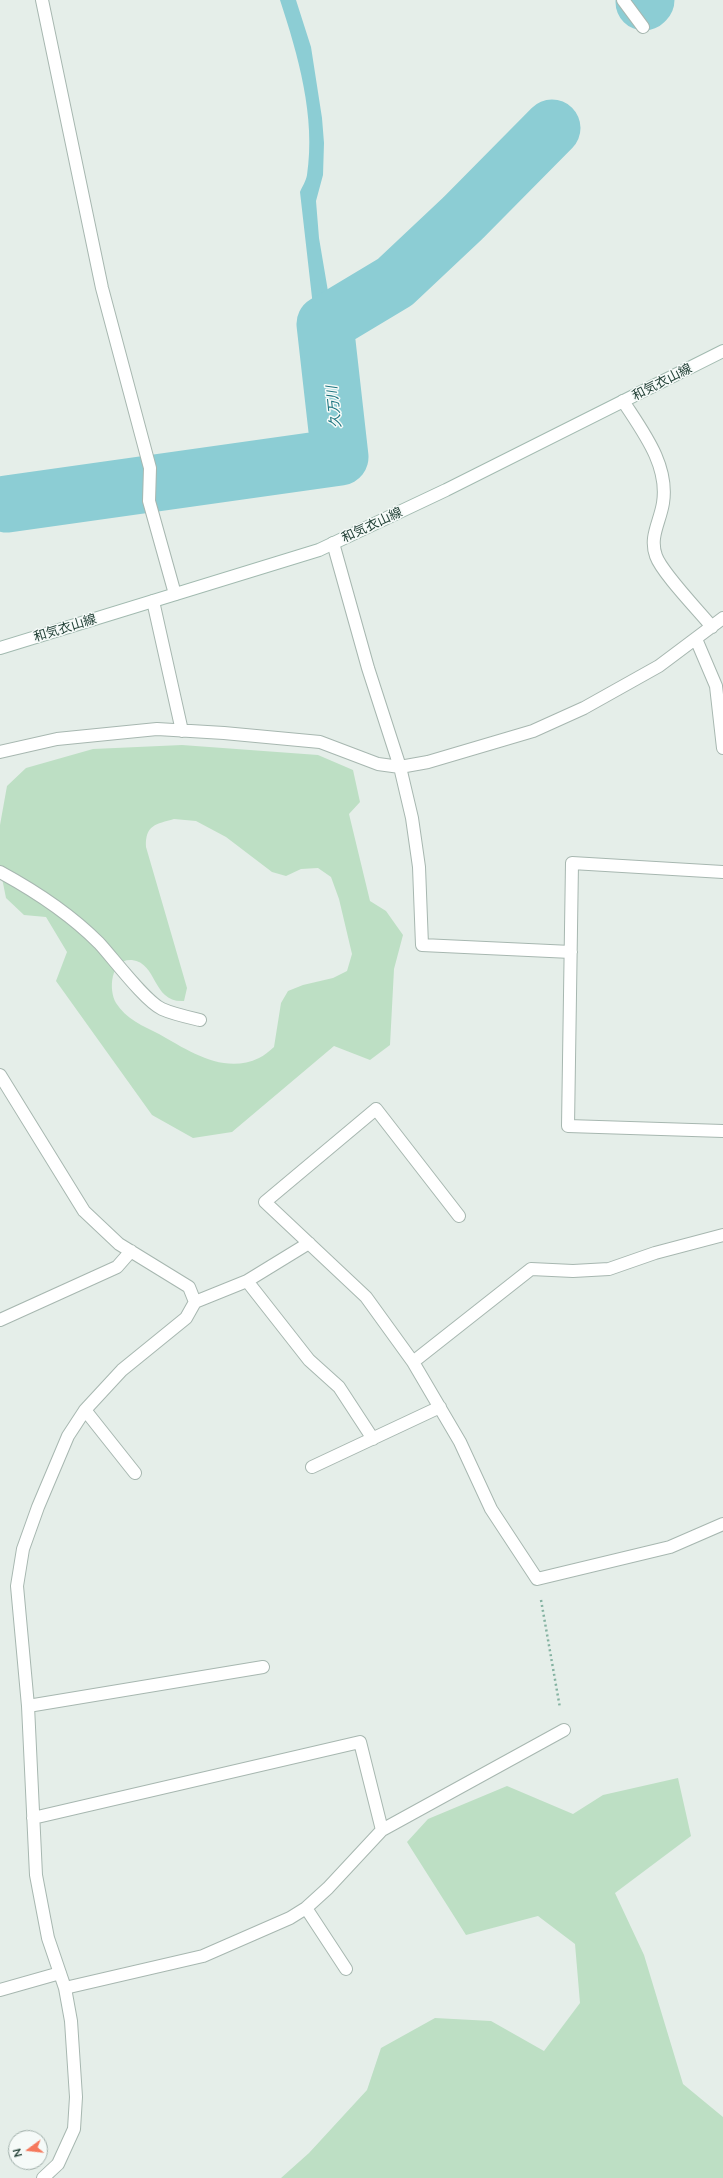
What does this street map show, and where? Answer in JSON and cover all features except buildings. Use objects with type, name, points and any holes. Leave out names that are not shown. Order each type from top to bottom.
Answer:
[{"type":"street","points":[[42,0],[102,288],[150,468],[149,501],[175,594]]},
{"type":"street","points":[[623,0],[643,27]]},
{"type":"street","name":"和気衣山線","points":[[0,648],[319,550],[446,490],[723,351]]},
{"type":"street","points":[[623,402],[651,444],[662,472],[663,502],[652,540],[658,563],[712,627]]},
{"type":"street","points":[[333,544],[368,668],[400,767],[412,818],[419,867],[422,945],[571,952]]},
{"type":"street","points":[[153,601],[182,731]]},
{"type":"street","points":[[0,752],[57,739],[157,729],[224,733],[320,742],[378,764],[400,767],[428,762],[533,731],[584,708],[659,666],[723,618]]},
{"type":"street","points":[[696,639],[716,686],[723,748]]},
{"type":"street","points":[[723,872],[572,864],[568,1126],[723,1131]]},
{"type":"street","points":[[0,872],[25,886],[77,924],[98,943],[145,994],[161,1009],[200,1020]]},
{"type":"street","points":[[0,1075],[84,1211],[119,1244],[189,1286],[195,1302]]},
{"type":"street","points":[[459,1216],[376,1109],[265,1202],[366,1297],[413,1362],[460,1442],[492,1509],[537,1580],[670,1548],[723,1524]]},
{"type":"street","points":[[413,1362],[531,1269],[573,1271],[609,1269],[655,1253],[723,1235]]},
{"type":"street","points":[[43,2178],[58,2164],[74,2129],[76,2096],[71,2020],[65,1988],[48,1938],[36,1875],[28,1706],[17,1586],[23,1549],[38,1507],[68,1436],[85,1410],[122,1370],[186,1318],[195,1302],[247,1281],[309,1243]]},
{"type":"street","points":[[0,1320],[117,1267],[131,1251]]},
{"type":"street","points":[[247,1281],[309,1360],[339,1387],[373,1438]]},
{"type":"street","points":[[312,1467],[440,1408]]},
{"type":"street","points":[[85,1410],[135,1473]]},
{"type":"street","points":[[28,1706],[263,1667]]},
{"type":"street","points":[[65,1988],[203,1956],[290,1918],[306,1908],[328,1888],[382,1830],[564,1730]]},
{"type":"street","points":[[33,1818],[360,1742],[382,1830]]},
{"type":"street","points":[[306,1908],[346,1969]]},
{"type":"street","points":[[0,1990],[60,1974]]},
{"type":"path","points":[[537,1580],[564,1730]]},
{"type":"green space","points":[[182,745],[318,755],[353,770],[360,802],[349,814],[370,901],[386,911],[403,935],[394,969],[390,1045],[370,1060],[334,1046],[232,1132],[193,1138],[152,1115],[56,981],[67,952],[46,917],[24,915],[6,898],[0,868],[0,825],[7,786],[26,768],[93,749]],"holes":[[[174,819],[196,821],[226,837],[272,872],[286,876],[301,869],[318,868],[331,877],[339,899],[352,954],[347,971],[333,978],[303,985],[288,991],[281,1003],[274,1047],[261,1057],[246,1063],[233,1064],[207,1059],[141,1025],[120,1009],[116,1003],[112,990],[113,976],[116,969],[125,961],[132,960],[147,968],[160,990],[166,996],[174,1000],[184,1001],[187,988],[146,847],[146,840],[147,834],[150,830],[162,822]]]},
{"type":"green space","points":[[678,1778],[691,1836],[615,1893],[644,1955],[683,2084],[723,2117],[723,2178],[281,2178],[309,2153],[367,2090],[381,2048],[435,2018],[491,2021],[544,2051],[580,2003],[575,1944],[538,1916],[466,1935],[407,1842],[428,1819],[507,1786],[573,1814],[603,1795]]},
{"type":"water","points":[[280,0],[296,0],[311,47],[322,118],[324,143],[323,175],[316,201],[319,238],[332,315],[315,324],[300,192],[305,182],[309,153],[307,109],[299,64]]},
{"type":"waterway","name":"久万川","points":[[7,504],[340,457],[325,324],[395,282],[463,218],[552,128]]}]
